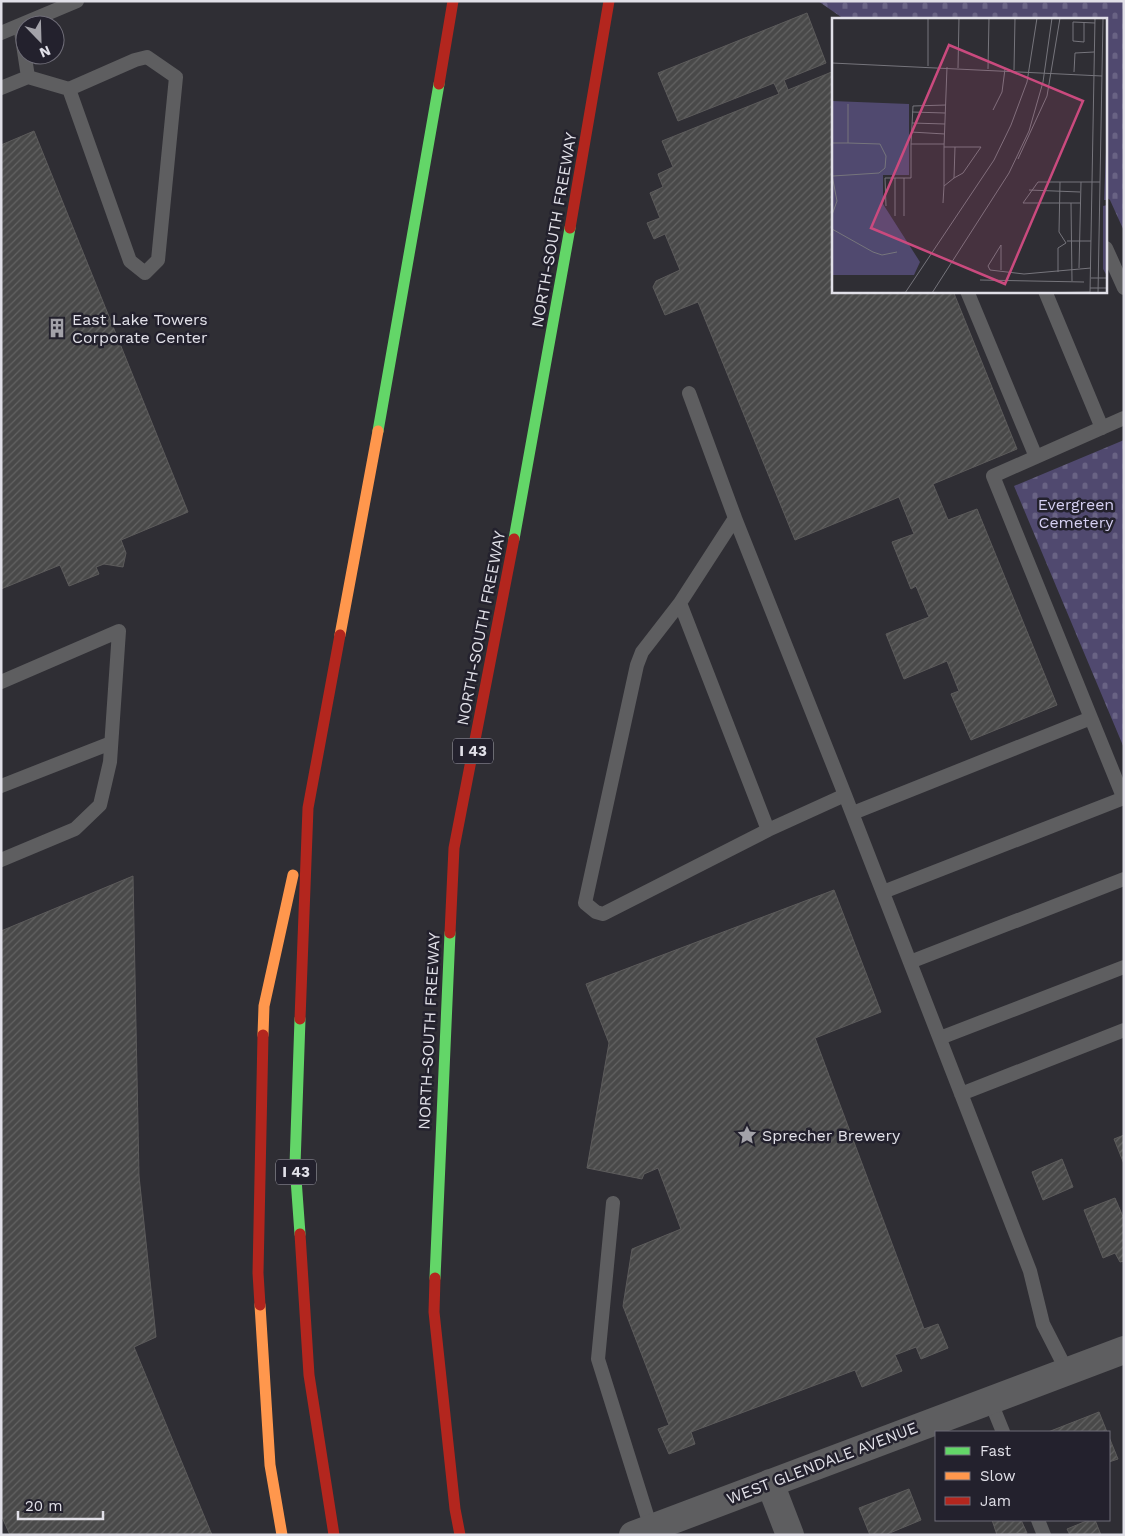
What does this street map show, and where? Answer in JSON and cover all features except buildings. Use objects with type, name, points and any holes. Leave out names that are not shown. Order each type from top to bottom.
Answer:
[{"type":"highway","name":"I 43","points":[[334,1535],[309,1375],[295,1165],[308,808],[392,357],[453,1]]},
{"type":"highway","name":"NORTH-SOUTH FREEWAY","points":[[460,1535],[455,1509],[434,1312],[439,1155],[454,848],[536,427],[609,1]]},
{"type":"highway","points":[[282,1535],[270,1466],[258,1274],[264,1006],[308,808]]},
{"type":"street","name":"WEST GLENDALE AVENUE","points":[[642,1531],[1124,1350]]},
{"type":"street","points":[[770,1483],[790,1535]]},
{"type":"lane","points":[[44,15],[77,1]]},
{"type":"lane","points":[[1,34],[15,27]]},
{"type":"lane","points":[[1,88],[28,77],[69,89],[147,57],[176,77],[158,260],[145,273],[130,261],[69,89]]},
{"type":"lane","points":[[26,65],[28,77]]},
{"type":"lane","points":[[1108,252],[1124,288]]},
{"type":"lane","points":[[967,292],[1036,456]]},
{"type":"lane","points":[[1045,292],[1102,428]]},
{"type":"lane","points":[[689,393],[735,518],[846,794],[1030,1272],[1044,1324],[1067,1371]]},
{"type":"lane","points":[[883,892],[1124,799],[993,476],[1124,418]]},
{"type":"lane","points":[[735,518],[680,603],[642,652],[637,665],[585,902],[596,912],[603,914],[768,830],[846,794]]},
{"type":"lane","points":[[680,603],[768,830]]},
{"type":"lane","points":[[1,682],[119,632],[110,762],[100,805],[75,829],[1,860]]},
{"type":"lane","points":[[853,813],[1091,718]]},
{"type":"lane","points":[[1,786],[112,743]]},
{"type":"lane","points":[[910,962],[1124,879]]},
{"type":"lane","points":[[940,1038],[1124,967]]},
{"type":"lane","points":[[961,1094],[1124,1030]]},
{"type":"lane","points":[[613,1203],[598,1359],[642,1531]]},
{"type":"lane","points":[[990,1400],[1003,1431]]},
{"type":"lane","points":[[1038,1521],[1044,1535]]},
{"type":"green space","points":[[818,1],[1124,1],[1124,231],[1108,198],[1108,18],[843,18]]},
{"type":"green space","name":"Evergreen Cemetery","points":[[1124,440],[1124,748],[1014,486]]},
{"type":"traffic: fast","points":[[378,431],[439,84]]},
{"type":"traffic: fast","points":[[514,539],[570,228]]},
{"type":"traffic: fast","points":[[435,1278],[450,933]]},
{"type":"traffic: fast","points":[[300,1019],[295,1165],[300,1234]]},
{"type":"traffic: slow","points":[[340,635],[378,431]]},
{"type":"traffic: slow","points":[[263,1035],[264,1006],[293,875]]},
{"type":"traffic: slow","points":[[260,1305],[270,1465],[282,1535]]},
{"type":"traffic: jam","points":[[439,84],[453,1]]},
{"type":"traffic: jam","points":[[570,228],[609,1]]},
{"type":"traffic: jam","points":[[450,933],[454,848],[514,539]]},
{"type":"traffic: jam","points":[[300,1019],[308,808],[340,635]]},
{"type":"traffic: jam","points":[[260,1305],[258,1273],[263,1035]]},
{"type":"traffic: jam","points":[[300,1234],[309,1375],[334,1535]]},
{"type":"traffic: jam","points":[[435,1278],[434,1312],[455,1509],[460,1535]]},
{"type":"place","name":"East Lake Towers Corporate Center","points":[[57,328]]},
{"type":"place","name":"Sprecher Brewery","points":[[747,1135]]}]
